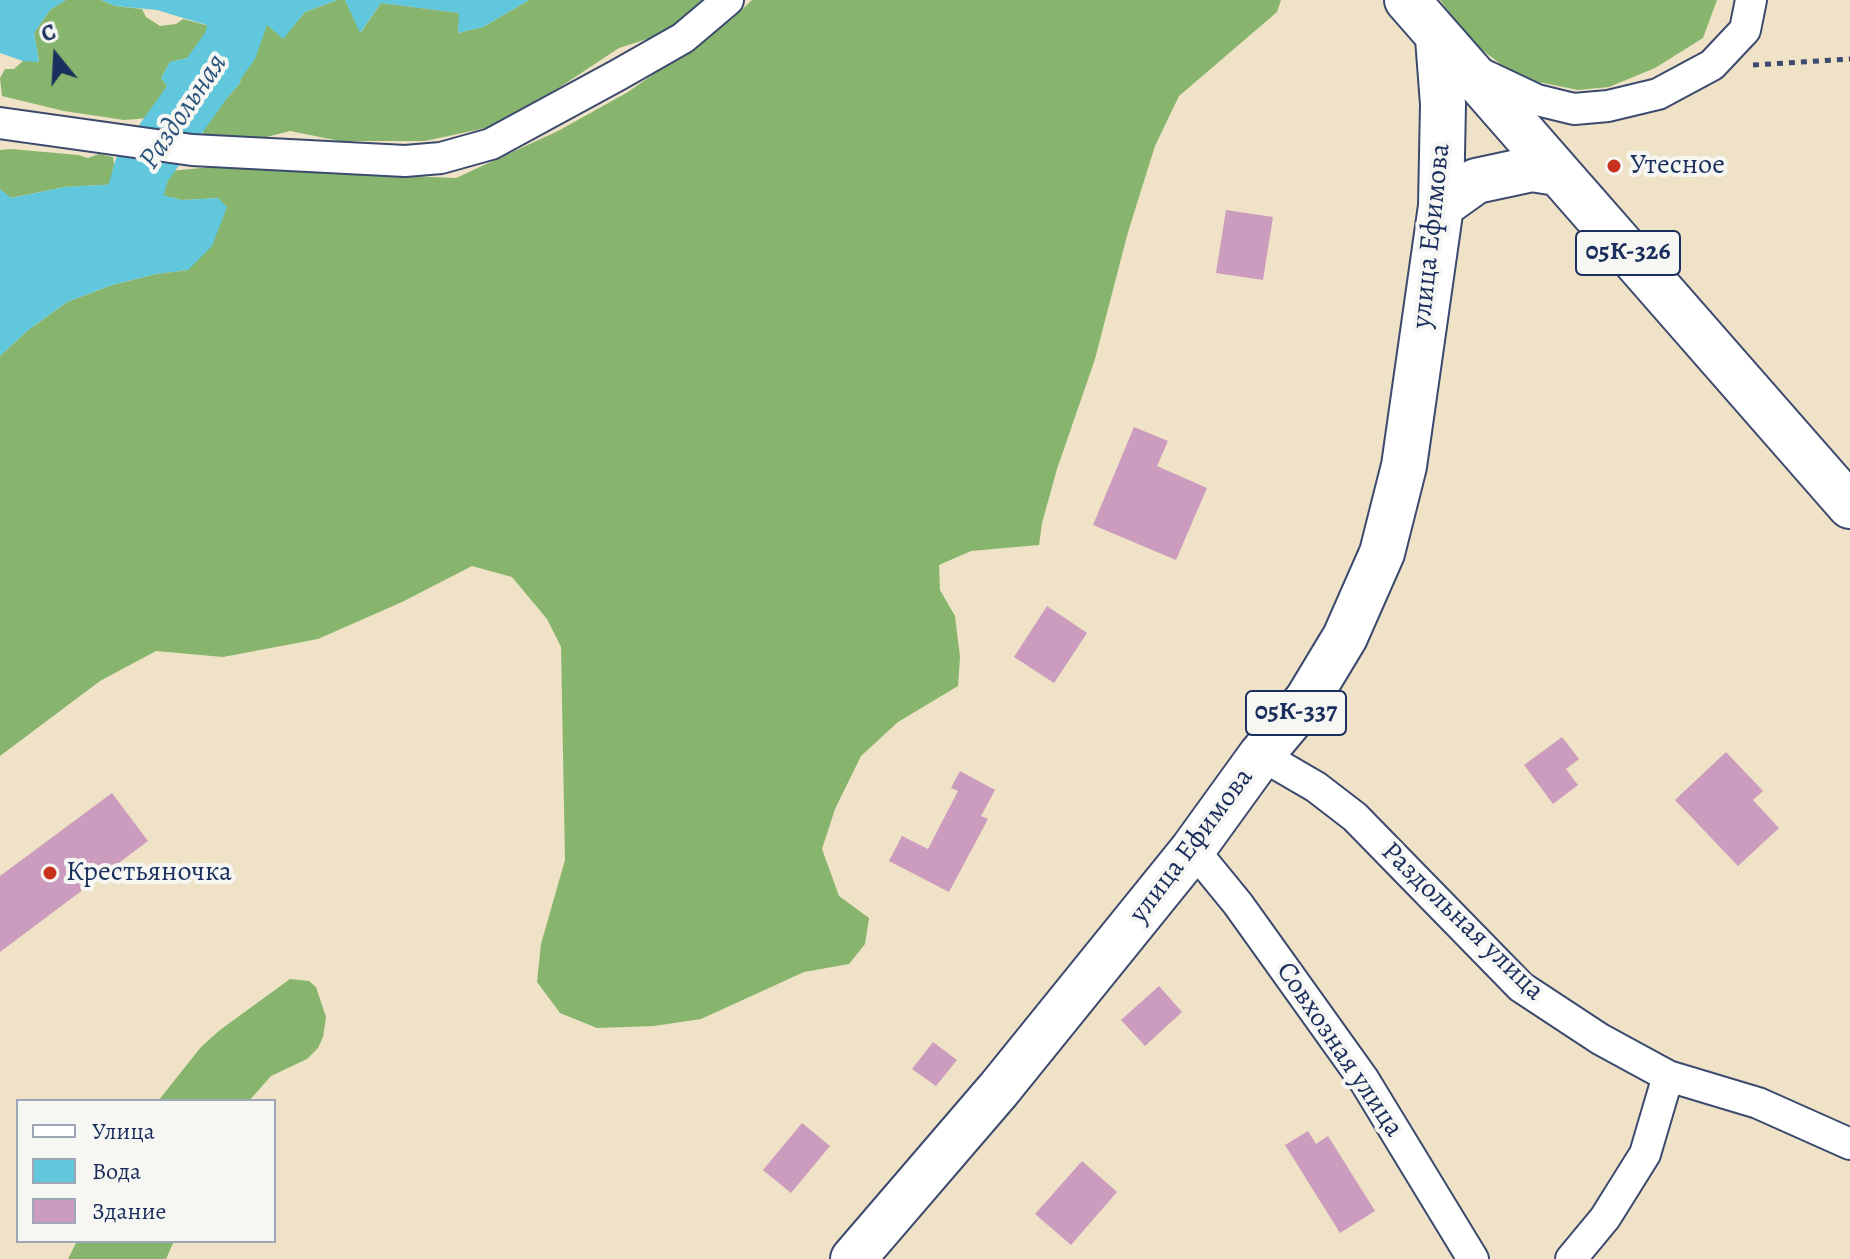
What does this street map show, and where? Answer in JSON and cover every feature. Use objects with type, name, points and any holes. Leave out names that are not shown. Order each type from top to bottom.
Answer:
[{"type":"main road","name":"05К-326","points":[[1407,0],[1850,506]]},
{"type":"main road","name":"улица Ефимова","points":[[853,1259],[999,1089],[1193,849],[1261,755],[1307,700],[1333,659],[1382,553],[1404,466],[1441,206],[1443,104],[1449,51]]},
{"type":"main road","points":[[1441,206],[1476,181],[1532,169],[1557,173]]},
{"type":"street","points":[[0,123],[192,150],[405,161],[441,158],[491,144],[605,82],[683,38],[728,0]]},
{"type":"street","points":[[1449,51],[1537,100],[1574,109],[1608,106],[1658,94],[1712,65],[1745,30],[1751,0]]},
{"type":"street","name":"Раздольная улица","points":[[1261,755],[1316,787],[1355,817],[1521,987],[1600,1039],[1668,1076],[1758,1103],[1850,1144]]},
{"type":"street","name":"Совхозная улица","points":[[1193,849],[1238,904],[1364,1080],[1473,1259]]},
{"type":"street","points":[[1571,1259],[1605,1218],[1645,1154],[1668,1076]]},
{"type":"path","points":[[1712,65],[1777,65],[1850,59]]},
{"type":"green space","points":[[66,0],[101,0],[115,6],[142,9],[146,17],[160,26],[176,24],[183,19],[213,27],[221,43],[195,56],[170,62],[161,78],[172,92],[173,103],[163,113],[149,118],[124,120],[64,111],[2,96],[0,78],[5,69],[14,69],[23,61],[39,61],[34,33],[50,10]]},
{"type":"green space","points":[[345,0],[361,32],[381,3],[460,13],[458,33],[483,27],[529,0],[707,0],[672,31],[619,48],[504,124],[425,141],[340,141],[290,131],[251,141],[203,134],[205,107],[227,98],[240,83],[250,31],[265,23],[283,38],[305,12]]},
{"type":"green space","points":[[752,0],[1281,0],[1277,12],[1179,96],[1155,146],[1128,232],[1095,359],[1057,469],[1039,545],[971,551],[939,565],[940,590],[955,616],[960,657],[958,686],[898,722],[861,756],[835,809],[822,849],[839,896],[869,918],[865,944],[849,964],[804,972],[701,1019],[654,1026],[597,1028],[560,1013],[537,982],[541,944],[565,860],[561,647],[547,619],[512,577],[472,566],[402,602],[318,639],[223,657],[156,651],[100,681],[0,756],[0,356],[27,331],[67,302],[112,285],[188,270],[218,198],[182,200],[152,193],[150,173],[232,165],[307,172],[456,178],[558,131],[628,92],[732,19]]},
{"type":"green space","points":[[1440,0],[1717,0],[1703,38],[1655,68],[1609,87],[1578,90],[1519,78],[1473,43]]},
{"type":"green space","points":[[0,150],[88,158],[99,154],[113,157],[118,184],[65,187],[10,198],[0,189]]},
{"type":"green space","points":[[290,979],[309,981],[316,987],[326,1017],[318,1048],[307,1059],[271,1076],[251,1099],[160,1099],[201,1047]]},
{"type":"green space","points":[[76,1243],[173,1243],[166,1259],[68,1259]]},
{"type":"water","points":[[0,0],[66,0],[50,10],[34,33],[39,62],[23,61],[0,53]]},
{"type":"water","points":[[101,0],[337,0],[305,12],[283,39],[265,23],[250,30],[240,83],[227,98],[205,107],[172,92],[161,78],[170,62],[195,56],[220,43],[213,27],[157,10],[115,6]]},
{"type":"water","points":[[345,0],[529,0],[483,27],[458,33],[459,13],[381,3],[360,33]]},
{"type":"water","points":[[124,168],[142,169],[150,173],[153,193],[182,200],[218,198],[227,207],[212,246],[188,270],[112,285],[67,302],[27,331],[0,356],[0,189],[11,198],[65,187],[118,184]]},
{"type":"building","points":[[1226,210],[1273,217],[1263,280],[1216,273]]},
{"type":"building","points":[[1134,427],[1168,441],[1157,466],[1207,488],[1176,560],[1093,525]]},
{"type":"building","points":[[1047,606],[1087,633],[1054,683],[1014,657]]},
{"type":"building","points":[[1562,737],[1579,759],[1566,769],[1578,785],[1553,804],[1524,765]]},
{"type":"building","points":[[1726,752],[1763,791],[1753,800],[1779,828],[1738,866],[1675,800]]},
{"type":"building","points":[[960,771],[995,790],[981,816],[988,819],[949,892],[889,861],[902,836],[928,849],[958,791],[951,788]]},
{"type":"building","points":[[112,793],[148,841],[0,952],[0,876]]},
{"type":"building","points":[[1159,986],[1182,1012],[1145,1046],[1121,1020]]},
{"type":"building","points":[[933,1042],[957,1060],[936,1086],[912,1069]]},
{"type":"building","points":[[802,1123],[830,1146],[791,1193],[763,1170]]},
{"type":"building","points":[[1308,1131],[1316,1144],[1328,1136],[1375,1211],[1340,1233],[1285,1145]]},
{"type":"building","points":[[1082,1161],[1117,1192],[1071,1245],[1035,1214]]},
{"type":"waterway","name":"Раздольная","points":[[0,299],[128,219],[142,169],[230,46],[246,0]]},
{"type":"place","name":"Утесное","points":[[1614,166]]},
{"type":"place","name":"Крестьяночка","points":[[50,873]]}]
